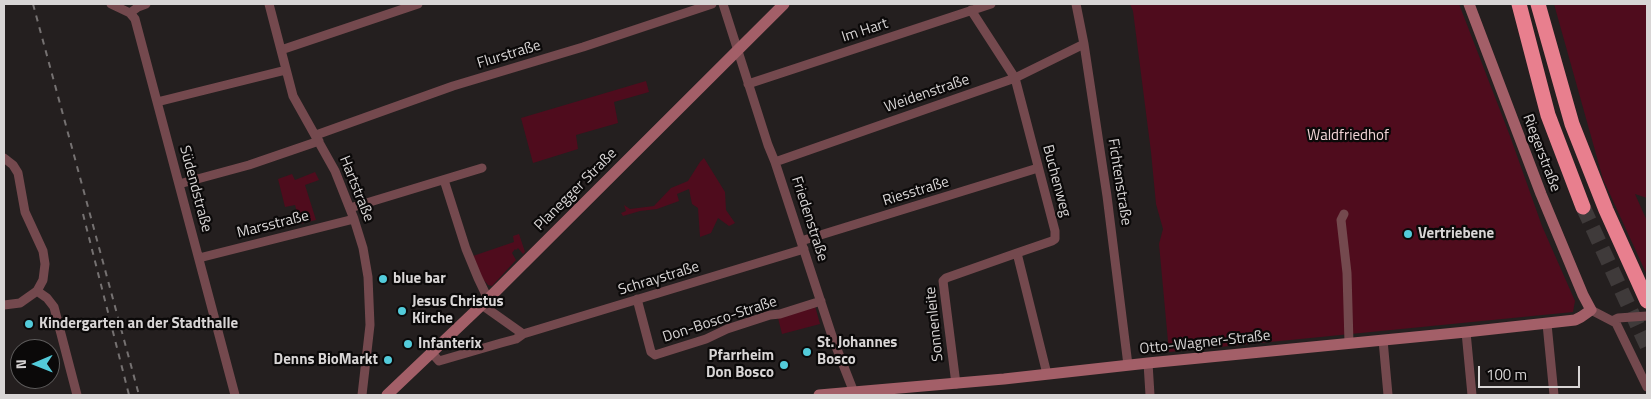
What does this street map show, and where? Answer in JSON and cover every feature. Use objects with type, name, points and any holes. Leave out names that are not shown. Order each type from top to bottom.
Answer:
[{"type":"highway","points":[[1519,4],[1548,115],[1583,207]]},
{"type":"highway","points":[[1538,4],[1572,124],[1606,210],[1647,300]]},
{"type":"street","points":[[111,4],[130,13],[146,4]]},
{"type":"street","name":"Hartstraße","points":[[269,4],[295,100],[335,171],[354,219],[366,262],[370,302],[369,341],[362,395]]},
{"type":"street","points":[[281,50],[418,4]]},
{"type":"street","name":"Flurstraße","points":[[179,184],[249,165],[444,90],[583,47],[712,4]]},
{"type":"street","name":"Friedenstraße","points":[[723,4],[833,339],[854,394]]},
{"type":"street","name":"Planegger Straße","points":[[387,395],[485,302],[784,4]]},
{"type":"street","name":"Im Hart","points":[[748,84],[991,4]]},
{"type":"street","name":"Fichtenstraße","points":[[1076,4],[1084,44],[1115,248],[1128,365]]},
{"type":"street","name":"Riegerstraße","points":[[1469,4],[1550,217],[1585,301],[1591,310]]},
{"type":"street","name":"Buchenweg","points":[[971,10],[1015,78],[1055,231],[1055,238],[1052,241],[1017,253]]},
{"type":"street","name":"Südendstraße","points":[[130,13],[135,19],[158,102],[235,395]]},
{"type":"street","name":"Weidenstraße","points":[[776,162],[1015,78],[1084,44]]},
{"type":"street","points":[[158,102],[286,70]]},
{"type":"street","points":[[4,158],[13,165],[18,173],[25,212],[43,251],[45,271],[43,280],[37,290],[20,303],[4,305]]},
{"type":"street","points":[[350,208],[482,168]]},
{"type":"street","name":"Riesstraße","points":[[803,245],[1038,168]]},
{"type":"street","points":[[444,180],[485,302],[520,336]]},
{"type":"street","points":[[1344,214],[1341,220],[1347,273],[1349,344]]},
{"type":"street","name":"Marsstraße","points":[[199,258],[354,219]]},
{"type":"street","name":"Schraystraße","points":[[432,353],[439,361],[803,245]]},
{"type":"street","points":[[1017,253],[1047,374]]},
{"type":"street","name":"Sonnenleite","points":[[956,384],[943,281],[946,278],[1017,253]]},
{"type":"street","points":[[37,290],[54,307],[77,395]]},
{"type":"street","name":"Don-Bosco-Straße","points":[[637,299],[652,352],[655,355],[692,344],[727,329],[770,315],[780,314],[821,301]]},
{"type":"street","points":[[1591,310],[1616,319],[1647,316]]},
{"type":"street","name":"Otto-Wagner-Straße","points":[[819,395],[854,394],[1547,324],[1575,320],[1591,310]]},
{"type":"street","points":[[1616,319],[1647,387]]},
{"type":"street","points":[[1547,324],[1554,395]]},
{"type":"street","points":[[1466,332],[1472,395]]},
{"type":"street","points":[[1383,340],[1388,395]]},
{"type":"street","points":[[1148,363],[1150,395]]},
{"type":"green space","name":"Waldfriedhof","points":[[1130,4],[1459,4],[1510,136],[1542,226],[1575,301],[1573,312],[1169,352],[1159,244],[1163,229],[1156,204],[1133,11]]},
{"type":"green space","points":[[1554,4],[1647,4],[1647,198],[1635,194],[1647,221],[1647,275],[1603,179]]},
{"type":"green space","points":[[646,81],[649,92],[614,102],[618,123],[576,135],[578,149],[533,163],[521,118]]},
{"type":"green space","points":[[704,158],[725,192],[726,210],[735,223],[729,226],[718,218],[711,233],[700,237],[698,208],[692,204],[689,189],[677,194],[679,201],[657,209],[623,216],[621,213],[626,211],[624,205],[630,209],[654,206],[671,188],[688,181]]},
{"type":"green space","points":[[315,172],[319,180],[305,185],[316,220],[300,224],[295,205],[285,207],[278,179],[292,174],[295,180]]},
{"type":"green space","points":[[519,234],[525,252],[523,254],[518,248],[515,249],[512,253],[516,260],[492,286],[488,285],[482,278],[473,256],[514,242],[513,236]]},
{"type":"green space","points":[[815,306],[820,324],[782,334],[778,318]]},
{"type":"tunnel","points":[[1583,207],[1647,346]]},
{"type":"railway","points":[[33,4],[139,395]]},
{"type":"railway","points":[[83,214],[129,395]]},
{"type":"place","name":"Vertriebene","points":[[1408,234]]},
{"type":"place","name":"blue bar","points":[[383,279]]},
{"type":"place","name":"Jesus Christus Kirche","points":[[402,311]]},
{"type":"place","name":"Kindergarten an der Stadthalle","points":[[29,324]]},
{"type":"place","name":"Infanterix","points":[[408,344]]},
{"type":"place","name":"St. Johannes Bosco","points":[[807,352]]},
{"type":"place","name":"Denns BioMarkt","points":[[388,360]]},
{"type":"place","name":"Pfarrheim Don Bosco","points":[[784,365]]}]
